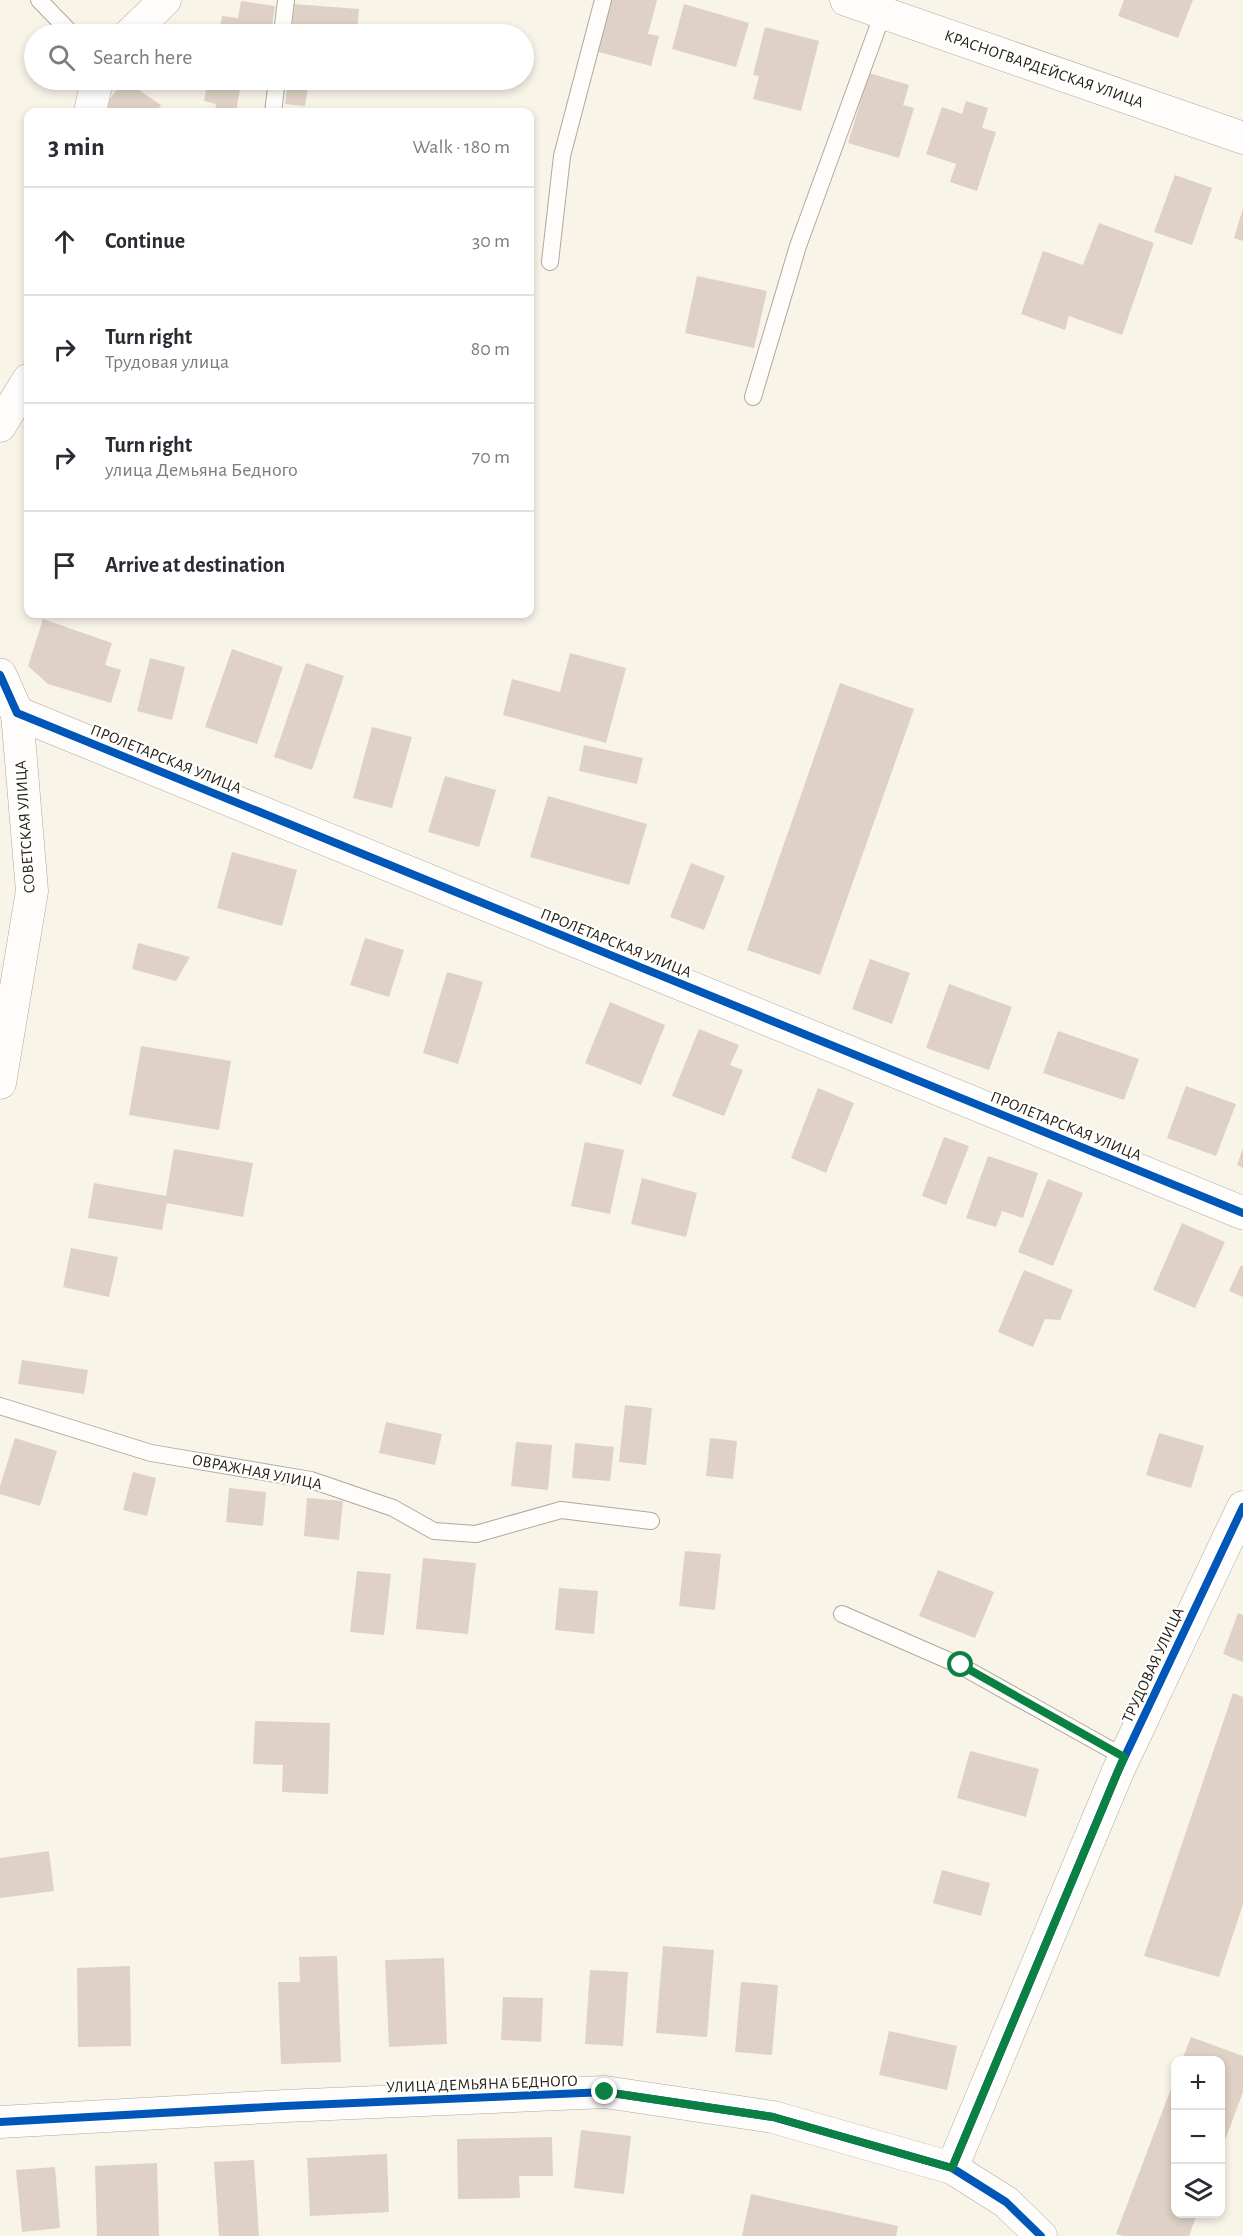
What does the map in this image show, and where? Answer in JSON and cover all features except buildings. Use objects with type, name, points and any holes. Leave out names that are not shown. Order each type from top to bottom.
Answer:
[{"type":"street","points":[[140,24],[165,0]]},
{"type":"street","name":"КРАСНОГВАРДЕЙСКАЯ УЛИЦА","points":[[846,0],[1243,138]]},
{"type":"street","points":[[91,108],[95,90]]},
{"type":"street","points":[[0,426],[24,387]]},
{"type":"street","points":[[0,675],[17,713]]},
{"type":"street","name":"СОВЕТСКАЯ УЛИЦА","points":[[0,1083],[32,891],[17,713]]},
{"type":"street","name":"ПРОЛЕТАРСКАЯ УЛИЦА","points":[[17,713],[1243,1213]]},
{"type":"street","name":"ТРУДОВАЯ УЛИЦА","points":[[952,2168],[1124,1757],[1243,1507]]},
{"type":"street","name":"УЛИЦА ДЕМЬЯНА БЕДНОГО","points":[[0,2122],[285,2106],[605,2092],[773,2117],[952,2168],[1006,2202],[1041,2236]]},
{"type":"lane","points":[[39,0],[62,24]]},
{"type":"lane","points":[[283,24],[286,0]]},
{"type":"lane","points":[[550,262],[562,156],[603,0]]},
{"type":"lane","points":[[753,397],[798,246],[883,13]]},
{"type":"lane","points":[[274,108],[276,90]]},
{"type":"lane","name":"ОВРАЖНАЯ УЛИЦА","points":[[0,1406],[151,1453],[311,1480],[393,1508],[434,1531],[476,1534],[561,1510],[651,1521]]},
{"type":"lane","points":[[842,1614],[961,1665],[1124,1757]]},
{"type":"cycle path","points":[[0,675],[17,713],[1243,1213]]},
{"type":"cycle path","points":[[952,2168],[1118,1771],[1243,1507]]},
{"type":"cycle path","points":[[0,2122],[285,2106],[605,2092],[773,2117],[952,2168],[1006,2202],[1041,2236]]},
{"type":"route","points":[[605,2092],[773,2117],[952,2168],[1124,1757],[961,1665]]}]
